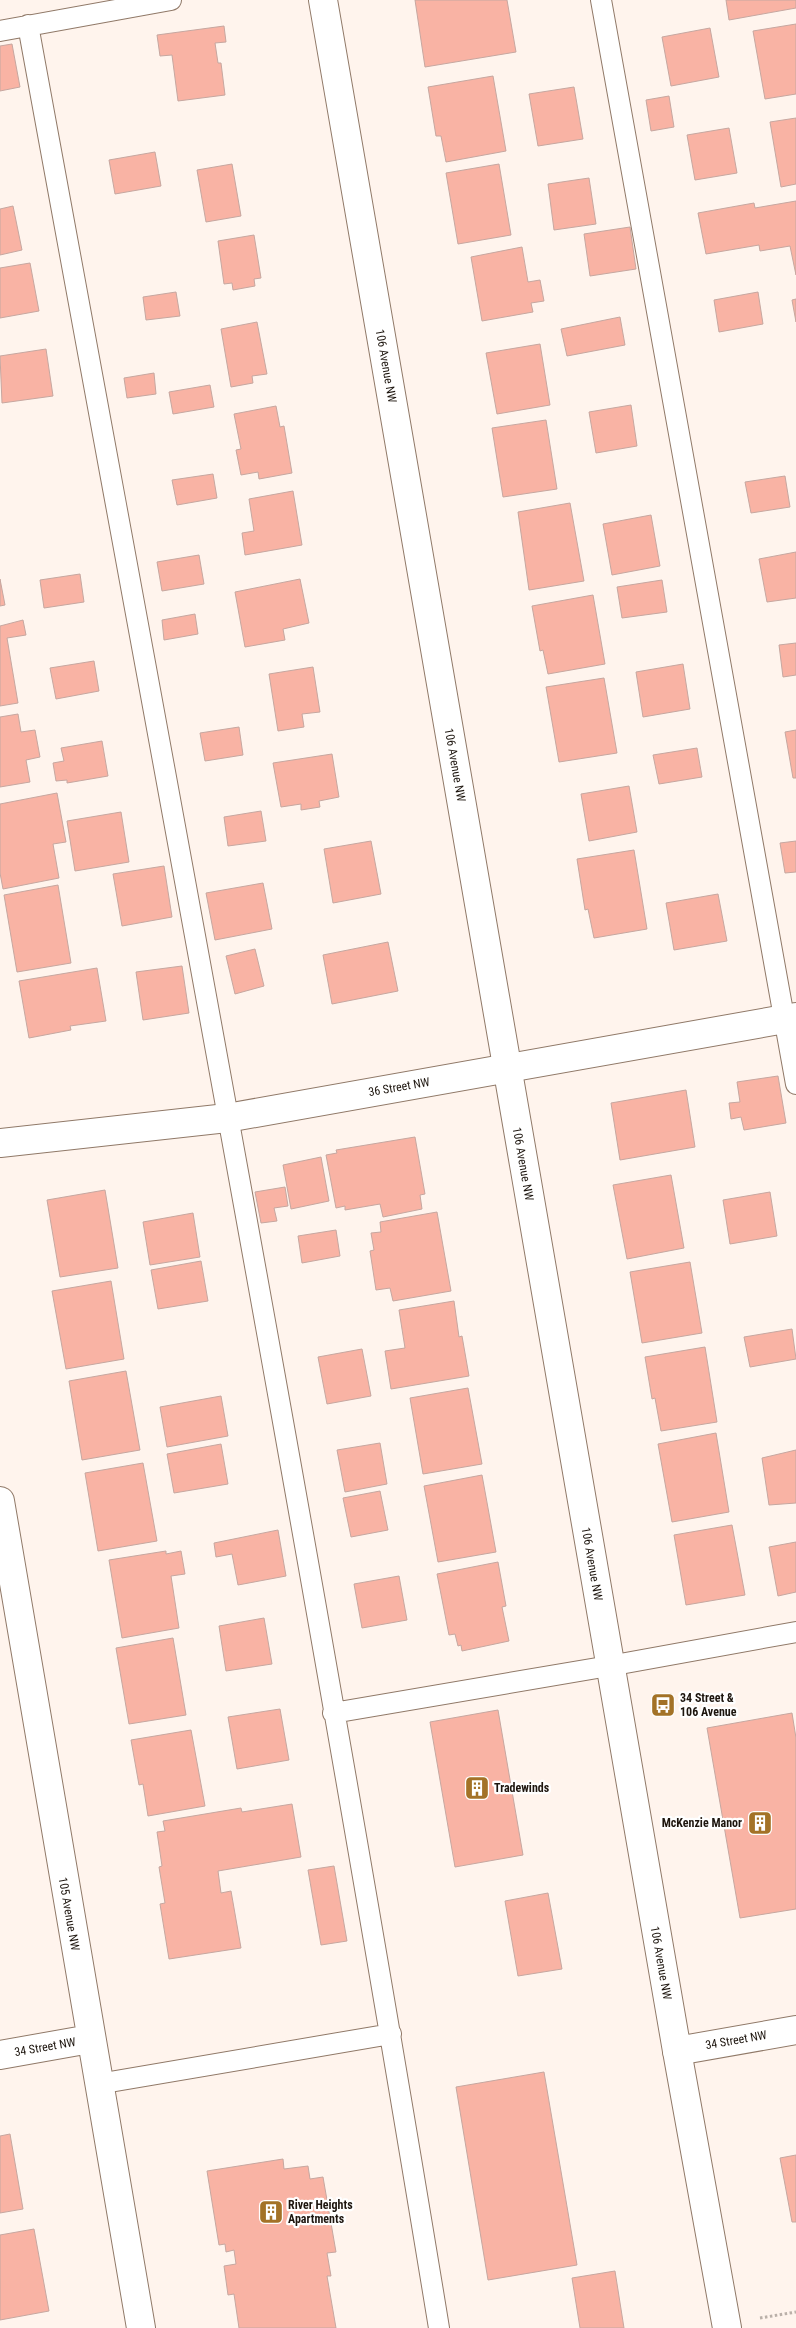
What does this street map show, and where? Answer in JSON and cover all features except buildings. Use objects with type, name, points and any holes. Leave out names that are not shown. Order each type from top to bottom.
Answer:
[{"type":"street","name":"106 Avenue NW","points":[[323,0],[610,1666],[727,2328]]},
{"type":"street","name":"36 Street NW","points":[[0,1143],[227,1118],[790,1018]]},
{"type":"street","name":"105 Avenue NW","points":[[0,1500],[90,2039],[141,2328]]},
{"type":"street","name":"34 Street NW","points":[[677,2051],[796,2030]]},
{"type":"street","name":"34 Street NW","points":[[0,2055],[90,2039]]},
{"type":"lane","points":[[0,31],[171,0]]},
{"type":"lane","points":[[601,0],[790,1018],[796,1084]]},
{"type":"lane","points":[[28,25],[391,2034],[439,2328]]},
{"type":"lane","points":[[333,1713],[796,1632]]},
{"type":"lane","points":[[98,2084],[391,2034]]},
{"type":"place","name":"34 Street & 106 Avenue","points":[[663,1705]]},
{"type":"place","name":"Tradewinds","points":[[477,1788]]},
{"type":"place","name":"McKenzie Manor","points":[[760,1823]]},
{"type":"place","name":"River Heights Apartments","points":[[271,2212]]}]
